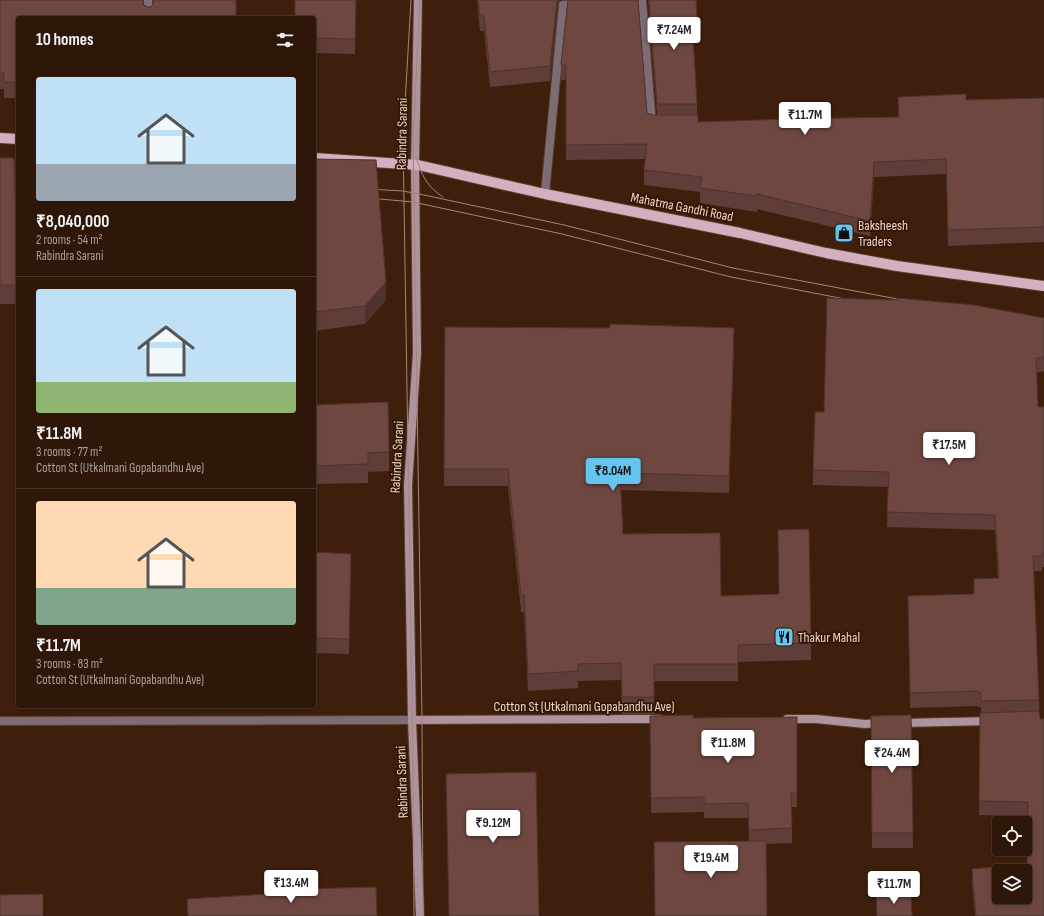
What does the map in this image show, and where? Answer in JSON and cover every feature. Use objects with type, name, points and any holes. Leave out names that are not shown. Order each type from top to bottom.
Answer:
[{"type":"main road","name":"Rabindra Sarani","points":[[418,0],[415,165],[417,353],[408,485],[412,720],[420,916]]},
{"type":"main road","points":[[0,138],[16,139]]},
{"type":"main road","name":"Mahatma Gandhi Road","points":[[316,158],[415,165],[545,194],[740,233],[826,253],[897,266],[1044,286]]},
{"type":"main road","points":[[777,719],[816,718],[865,724],[997,721]]},
{"type":"main road","name":"Cotton St (Utkalmani Gopabandhu Ave)","points":[[412,720],[666,719]]},
{"type":"street","points":[[148,0],[148,16]]},
{"type":"street","points":[[642,0],[652,125],[660,125]]},
{"type":"street","points":[[545,194],[563,5],[585,3]]},
{"type":"street","points":[[0,721],[412,720]]},
{"type":"building","points":[[0,0],[143,0],[143,5],[151,7],[154,2],[153,0],[236,0],[236,16],[16,16],[16,82],[4,82],[4,73],[0,73]]},
{"type":"building","points":[[295,0],[356,0],[355,39],[316,38],[316,16],[295,16]]},
{"type":"building","points":[[478,0],[557,0],[550,66],[490,72],[484,16],[480,16]]},
{"type":"building","points":[[568,0],[638,0],[647,113],[652,115],[698,115],[698,122],[899,117],[898,97],[966,94],[966,100],[1044,98],[1044,227],[948,230],[946,159],[874,162],[870,221],[757,194],[757,196],[700,188],[702,177],[644,170],[647,144],[566,145],[566,65],[561,65]]},
{"type":"building","points":[[649,0],[696,0],[697,19],[692,20],[697,104],[657,104]]},
{"type":"building","points":[[0,158],[14,158],[16,285],[0,285]]},
{"type":"building","points":[[316,159],[376,160],[386,282],[365,306],[316,312]]},
{"type":"building","points":[[827,298],[897,300],[897,298],[974,305],[1044,318],[1044,357],[1036,358],[1038,407],[1044,407],[1044,553],[1042,553],[1042,556],[1033,556],[1039,700],[981,701],[981,693],[978,693],[978,691],[910,693],[908,596],[974,594],[974,579],[999,578],[995,515],[887,512],[889,472],[813,470],[815,412],[824,412]]},
{"type":"building","points":[[610,324],[734,328],[729,476],[620,473],[623,534],[720,533],[721,596],[779,594],[778,530],[809,529],[811,643],[738,645],[738,664],[654,664],[654,697],[622,697],[621,663],[578,664],[578,671],[528,674],[524,595],[521,595],[508,469],[444,469],[445,327],[610,328]]},
{"type":"building","points":[[388,402],[389,452],[368,453],[368,464],[316,466],[316,405]]},
{"type":"building","points":[[316,552],[351,554],[349,639],[316,638]]},
{"type":"building","points":[[1039,711],[1040,719],[1044,719],[1044,916],[976,916],[972,869],[992,867],[992,904],[1032,904],[1032,864],[1027,864],[1027,856],[1032,856],[1032,816],[1028,816],[1028,802],[979,801],[980,713]]},
{"type":"building","points":[[693,715],[693,718],[797,717],[797,793],[791,793],[792,828],[749,830],[748,803],[704,804],[704,797],[651,798],[650,716]]},
{"type":"building","points":[[911,715],[913,833],[872,833],[871,716]]},
{"type":"building","points":[[536,772],[539,916],[449,916],[446,774]]},
{"type":"building","points":[[766,841],[767,916],[655,916],[654,842]]},
{"type":"building","points":[[376,887],[377,916],[188,916],[187,899],[300,892],[300,889]]},
{"type":"building","points":[[911,893],[912,916],[877,916],[876,894]]},
{"type":"building","points":[[43,894],[43,916],[0,916],[0,895]]},
{"type":"tram line","points":[[411,0],[403,138],[414,916]]},
{"type":"tram line","points":[[420,0],[413,138],[422,720],[423,916]]},
{"type":"tram line","points":[[416,157],[425,180],[432,189],[443,197]]},
{"type":"tram line","points":[[368,189],[403,191],[424,195],[564,225],[733,268],[908,301]]},
{"type":"tram line","points":[[368,198],[413,202],[562,234],[731,277],[855,301]]},
{"type":"place","name":"Baksheesh Traders","points":[[844,233]]},
{"type":"place","name":"Thakur Mahal","points":[[784,637]]}]
